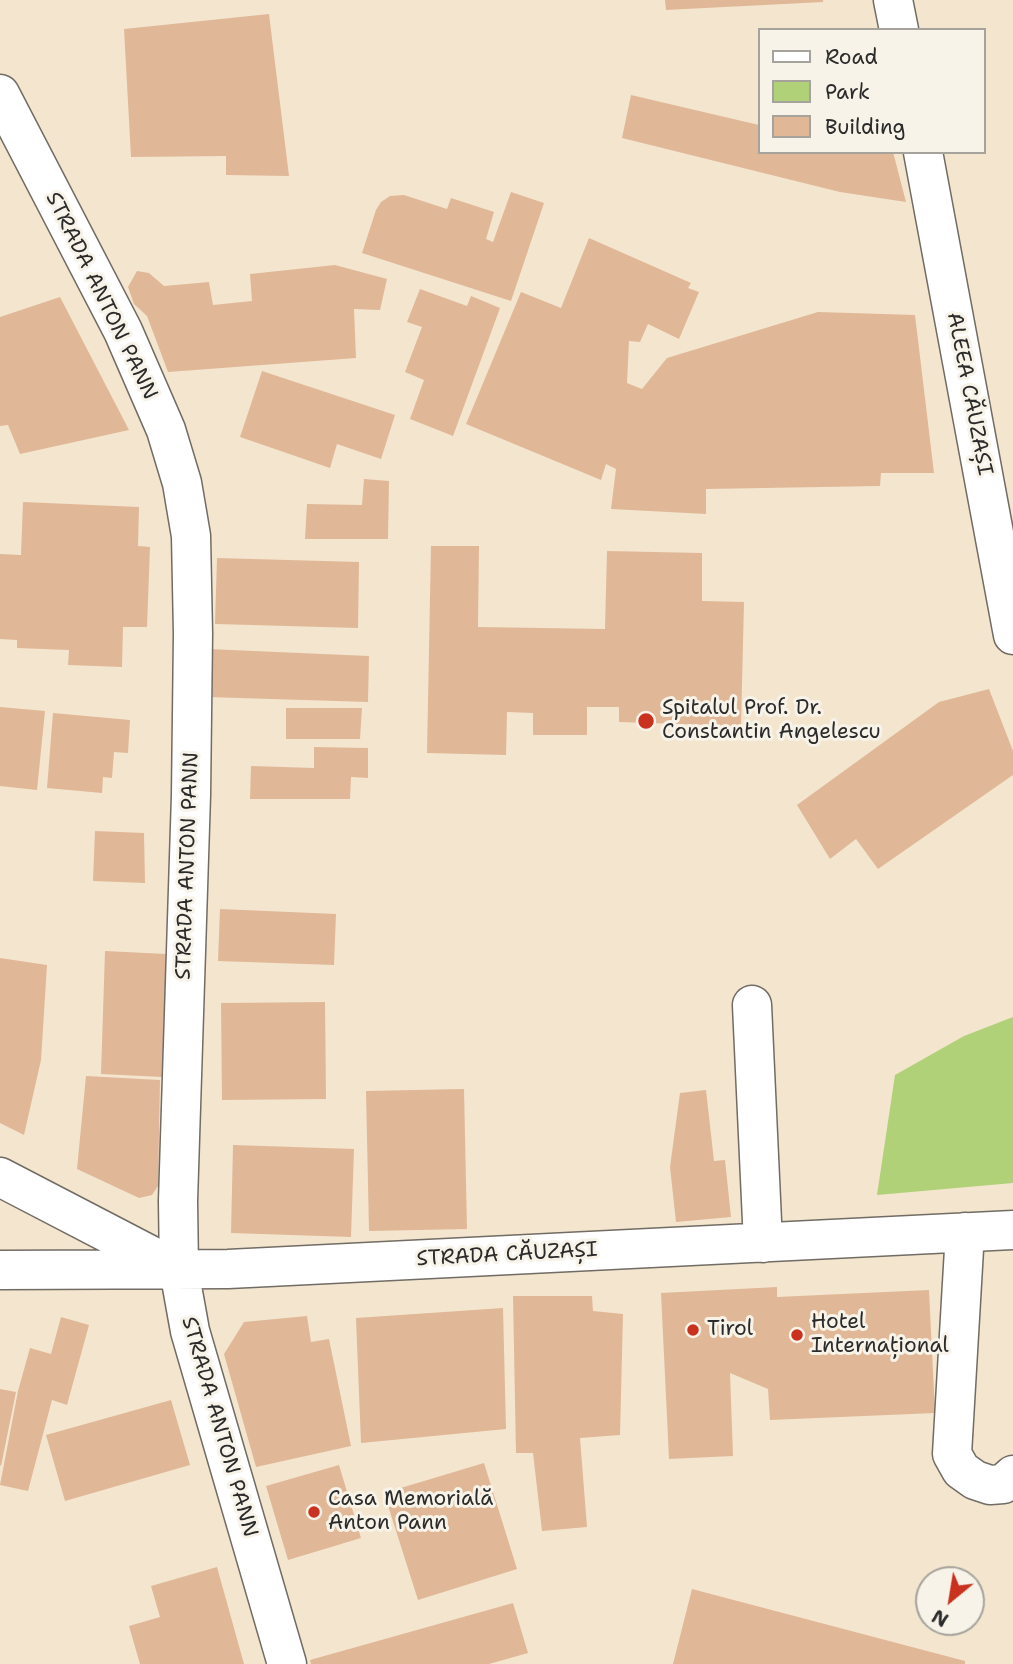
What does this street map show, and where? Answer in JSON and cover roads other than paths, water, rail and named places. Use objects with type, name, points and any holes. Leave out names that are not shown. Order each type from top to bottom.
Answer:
[{"type":"street","points":[[893,0],[899,28]]},
{"type":"street","name":"STRADA ANTON PANN","points":[[0,94],[123,331],[166,430],[182,483],[191,536],[193,634],[191,795],[178,1201],[179,1270],[190,1331],[287,1664]]},
{"type":"street","name":"ALEEA CĂUZAȘI","points":[[923,154],[1011,618]]},
{"type":"street","points":[[752,1005],[763,1243]]},
{"type":"street","points":[[0,1177],[179,1270]]},
{"type":"street","name":"STRADA CĂUZAȘI","points":[[0,1270],[179,1270],[1013,1230]]},
{"type":"street","points":[[965,1232],[952,1454],[961,1470],[975,1480],[990,1485],[1003,1484],[1013,1475]]},
{"type":"place","name":"Spitalul Prof. Dr. Constantin Angelescu","points":[[646,721]]},
{"type":"place","name":"Tirol","points":[[693,1330]]},
{"type":"place","name":"Hotel Internațional","points":[[797,1335]]},
{"type":"place","name":"Casa Memorială Anton Pann","points":[[314,1512]]}]
